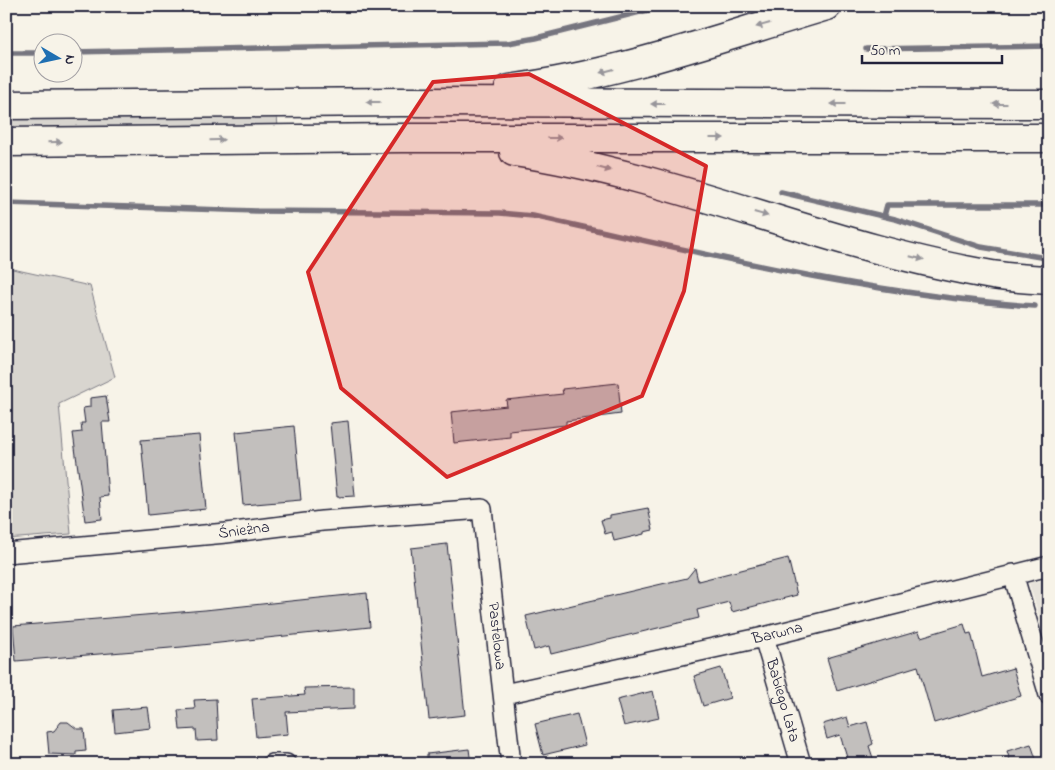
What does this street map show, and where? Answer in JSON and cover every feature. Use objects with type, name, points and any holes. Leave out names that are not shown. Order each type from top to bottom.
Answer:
[{"type":"highway","points":[[401,102],[560,82],[610,70],[827,6]]},
{"type":"highway","points":[[6,105],[401,102],[1049,104]]},
{"type":"highway","points":[[401,138],[566,160],[602,168],[903,255],[992,275],[1049,280]]},
{"type":"highway","points":[[6,142],[401,138],[1049,138]]},
{"type":"street","name":"Śnieżna","points":[[6,553],[226,533],[322,521],[482,509]]},
{"type":"street","name":"Pastelowa","points":[[482,509],[511,764]]},
{"type":"street","name":"Barwna","points":[[504,694],[764,637],[1049,566]]},
{"type":"street","points":[[1013,574],[1049,695]]},
{"type":"street","name":"Babiego Lata","points":[[764,637],[801,764]]},
{"type":"street","points":[[272,764],[286,764]]},
{"type":"highlighted area","points":[[529,74],[706,166],[684,291],[642,396],[447,477],[341,388],[308,272],[433,82]]},
{"type":"shaded area","points":[[277,116],[278,127],[6,129],[6,118]]},
{"type":"shaded area","points":[[8,268],[90,286],[115,377],[59,404],[71,534],[6,539]]},
{"type":"shaded area","points":[[1049,579],[1049,649],[1029,583]]},
{"type":"building","points":[[618,383],[621,414],[566,421],[566,425],[510,431],[510,437],[454,443],[451,412],[507,406],[506,400],[563,394],[562,389]]},
{"type":"building","points":[[106,396],[110,422],[102,422],[108,496],[100,497],[102,519],[85,521],[73,433],[82,432],[81,423],[85,423],[83,408],[90,407],[90,398]]},
{"type":"building","points":[[348,421],[355,496],[337,497],[330,423]]},
{"type":"building","points":[[294,426],[301,500],[243,505],[236,432]]},
{"type":"building","points":[[199,435],[206,509],[148,515],[141,440]]},
{"type":"building","points":[[648,508],[653,530],[614,541],[612,532],[605,534],[601,520],[610,518],[610,515]]},
{"type":"building","points":[[447,544],[465,715],[429,719],[411,548]]},
{"type":"building","points":[[788,558],[797,595],[732,612],[729,602],[697,610],[699,618],[551,654],[549,646],[534,650],[526,616],[687,578],[695,568],[698,581]]},
{"type":"building","points":[[367,593],[370,627],[182,647],[16,661],[13,626],[205,610]]},
{"type":"building","points":[[964,624],[967,634],[971,633],[982,677],[1013,668],[1021,696],[934,723],[918,666],[837,691],[827,658],[919,631],[921,637]]},
{"type":"building","points":[[721,668],[730,698],[703,706],[694,676]]},
{"type":"building","points":[[354,687],[354,709],[286,712],[288,734],[256,737],[252,699],[305,695],[304,688]]},
{"type":"building","points":[[653,691],[659,718],[624,726],[617,700]]},
{"type":"building","points":[[216,699],[218,740],[197,741],[196,729],[180,730],[178,710],[195,709],[194,700]]},
{"type":"building","points":[[148,707],[151,728],[115,732],[113,710]]},
{"type":"building","points":[[577,714],[585,745],[543,755],[535,724]]},
{"type":"building","points":[[847,717],[850,727],[867,722],[873,744],[869,746],[875,764],[849,764],[840,735],[827,739],[823,724]]},
{"type":"building","points":[[61,722],[68,722],[77,729],[84,729],[86,751],[76,752],[76,755],[49,754],[47,732],[54,731]]},
{"type":"building","points":[[1031,744],[1036,759],[1021,764],[1011,764],[1007,751]]},
{"type":"building","points":[[469,749],[471,764],[427,764],[427,754]]},
{"type":"waterway","points":[[82,52],[508,43],[536,38],[664,6]]},
{"type":"waterway","points":[[866,49],[1049,46]]},
{"type":"waterway","points":[[6,53],[32,53]]},
{"type":"waterway","points":[[781,192],[895,219],[981,247],[1046,258]]},
{"type":"waterway","points":[[6,203],[257,211],[500,213],[533,216],[845,282],[971,300],[1035,306]]},
{"type":"waterway","points":[[884,216],[887,205],[1049,205]]}]
